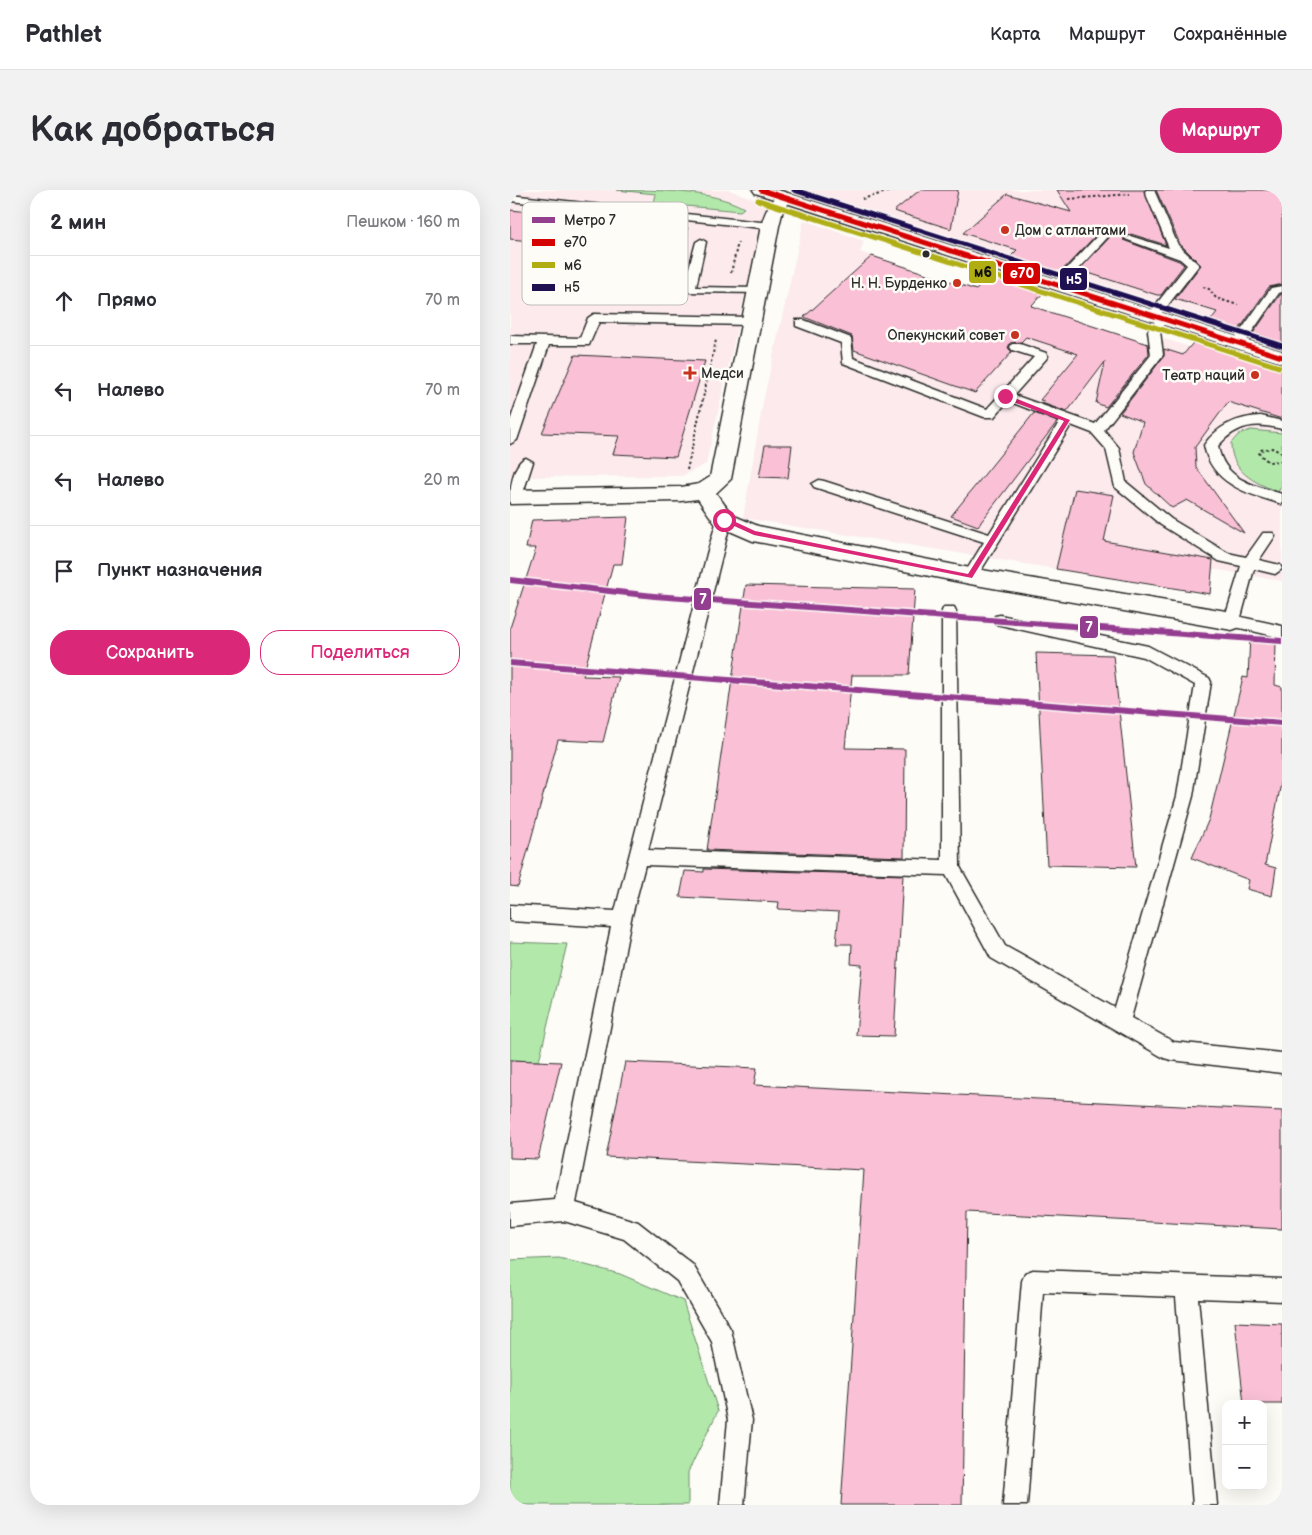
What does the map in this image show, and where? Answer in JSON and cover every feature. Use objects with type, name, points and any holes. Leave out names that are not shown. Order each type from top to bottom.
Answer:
[{"type":"street","points":[[760,190],[777,211],[1057,286],[1282,357]]},
{"type":"street","points":[[512,497],[692,492],[720,479],[756,291],[777,211]]},
{"type":"street","points":[[692,492],[724,520],[754,533],[970,576],[1232,621]]},
{"type":"lane","points":[[1098,430],[1157,355],[1154,331],[1158,318],[1181,280],[1194,265],[1173,246],[1150,192]]},
{"type":"lane","points":[[510,198],[547,202]]},
{"type":"lane","points":[[688,217],[742,223],[777,211]]},
{"type":"lane","points":[[1057,286],[1104,235]]},
{"type":"lane","points":[[1130,239],[1186,257]]},
{"type":"lane","points":[[701,242],[689,290],[756,291]]},
{"type":"lane","points":[[1238,343],[1275,290],[1282,289]]},
{"type":"lane","points":[[510,340],[585,342],[594,318],[750,321]]},
{"type":"lane","points":[[800,323],[847,341],[847,360],[988,414],[1042,356],[1016,347]]},
{"type":"lane","points":[[510,440],[516,406],[544,341]]},
{"type":"lane","points":[[1005,396],[1098,430],[1112,448],[1120,484],[1166,522],[1224,557],[1275,569]]},
{"type":"lane","points":[[970,576],[1067,420]]},
{"type":"lane","points":[[1276,514],[1282,499],[1230,479],[1219,470],[1212,457],[1212,445],[1228,427],[1242,421],[1257,420],[1282,425]]},
{"type":"lane","points":[[512,497],[526,462]]},
{"type":"lane","points":[[818,484],[992,540]]},
{"type":"lane","points":[[564,1210],[622,919],[724,520]]},
{"type":"lane","points":[[1268,536],[1249,562],[1232,621],[1282,632]]},
{"type":"lane","points":[[949,611],[951,868],[998,952],[1171,1051],[1282,1063]]},
{"type":"lane","points":[[1000,620],[1148,652],[1203,682],[1185,796],[1120,1023]]},
{"type":"lane","points":[[638,857],[951,868]]},
{"type":"lane","points":[[510,913],[622,919]]},
{"type":"lane","points":[[510,1215],[564,1210],[630,1230],[684,1273],[723,1338],[740,1420],[732,1505]]},
{"type":"lane","points":[[1014,1505],[1033,1281],[1282,1290]]},
{"type":"lane","points":[[1186,1286],[1205,1505]]},
{"type":"path","points":[[859,200],[894,190]]},
{"type":"path","points":[[1069,199],[1150,192]]},
{"type":"path","points":[[727,290],[742,223]]},
{"type":"path","points":[[1181,280],[1209,288],[1216,298],[1260,311]]},
{"type":"path","points":[[692,492],[720,320]]},
{"type":"path","points":[[1282,447],[1281,452],[1268,448],[1261,450],[1259,454],[1262,459],[1270,463],[1282,460]]},
{"type":"shaded area","points":[[510,190],[729,190],[766,203],[706,464],[682,476],[510,477]]},
{"type":"shaded area","points":[[790,190],[1282,190],[1282,341],[799,193]]},
{"type":"shaded area","points":[[804,220],[864,241],[860,252],[872,256],[976,290],[980,286],[1031,306],[1148,344],[1149,346],[1162,343],[1165,339],[1282,377],[1282,581],[1213,569],[1210,594],[743,518],[764,397]]},
{"type":"green space","points":[[616,190],[700,194],[731,202],[744,208],[740,211],[688,206],[688,202],[654,202],[656,194]]},
{"type":"green space","points":[[1251,430],[1282,433],[1282,485],[1278,492],[1246,475],[1235,461],[1231,443],[1239,434]]},
{"type":"green space","points":[[510,942],[567,944],[539,1061],[510,1060]]},
{"type":"green space","points":[[559,1258],[620,1274],[683,1301],[718,1411],[688,1472],[688,1505],[510,1505],[510,1260]]},
{"type":"building","points":[[920,190],[958,190],[951,229],[894,211]]},
{"type":"building","points":[[1057,190],[1144,190],[1166,245],[1131,234],[1123,240],[1179,261],[1184,265],[1161,295],[1079,270],[1109,238],[1108,231],[1099,232],[1056,277],[1006,261],[1017,250],[963,233],[1007,194],[1071,212]]},
{"type":"building","points":[[1156,190],[1282,190],[1282,284],[1269,287],[1236,334],[1207,325],[1217,312],[1175,299],[1201,265],[1180,244]]},
{"type":"building","points":[[510,210],[522,211],[522,240],[510,239]]},
{"type":"building","name":"Опекунский совет","points":[[872,256],[976,290],[994,272],[1047,289],[1031,306],[1148,344],[1149,354],[1106,407],[1096,403],[1105,362],[1067,412],[1042,403],[1044,401],[1040,400],[1078,354],[1026,337],[1021,342],[1010,343],[1008,348],[1012,352],[975,393],[854,350],[852,336],[804,317]]},
{"type":"building","points":[[1282,294],[1282,349],[1249,339],[1280,295]]},
{"type":"building","points":[[1197,338],[1282,365],[1282,419],[1228,402],[1195,447],[1196,467],[1244,533],[1187,500],[1172,508],[1146,484],[1134,452],[1143,422],[1120,413],[1164,356],[1164,349],[1183,355]]},
{"type":"building","points":[[575,355],[705,361],[676,457],[613,454],[619,436],[542,433]]},
{"type":"building","points":[[1034,413],[1057,422],[978,526],[951,516]]},
{"type":"building","points":[[765,445],[792,445],[788,478],[759,477]]},
{"type":"building","points":[[1075,489],[1114,495],[1104,541],[1213,560],[1210,594],[1056,569]]},
{"type":"building","points":[[628,517],[622,564],[613,564],[583,676],[619,677],[603,742],[558,740],[518,887],[510,886],[510,628],[536,548],[526,548],[532,520]]},
{"type":"building","points":[[746,585],[915,589],[909,675],[852,675],[845,748],[905,749],[904,857],[707,850]]},
{"type":"building","points":[[1250,636],[1276,640],[1275,685],[1282,687],[1282,778],[1265,865],[1276,868],[1272,896],[1247,889],[1249,880],[1192,858],[1209,819],[1243,677],[1248,678]]},
{"type":"building","points":[[1036,653],[1113,655],[1136,867],[1047,865]]},
{"type":"building","points":[[704,869],[903,875],[894,1036],[856,1035],[862,965],[851,964],[852,944],[836,944],[839,912],[778,909],[779,902],[680,897],[685,871],[704,872]]},
{"type":"building","points":[[510,1060],[561,1062],[538,1159],[510,1158]]},
{"type":"building","points":[[625,1062],[757,1068],[754,1085],[1282,1111],[1282,1229],[967,1212],[962,1505],[841,1505],[864,1170],[606,1157]]},
{"type":"building","points":[[1235,1322],[1282,1324],[1282,1404],[1267,1404],[1267,1400],[1244,1400]]},
{"type":"metro line","name":"7","points":[[510,580],[654,596],[1282,641]]},
{"type":"metro line","name":"7","points":[[510,663],[1282,723]]},
{"type":"transit line","name":"е70","points":[[761,190],[1282,357]]},
{"type":"transit line","name":"н5","points":[[794,190],[1282,346]]},
{"type":"transit line","name":"м6","points":[[758,200],[1279,367]]},
{"type":"place","name":"Дом с атлантами","points":[[1005,230]]},
{"type":"place","name":"Н. Н. Бурденко","points":[[957,283]]},
{"type":"place","name":"Опекунский совет","points":[[1015,335]]},
{"type":"place","name":"Медси","points":[[690,373]]},
{"type":"place","name":"Театр наций","points":[[1255,375]]},
{"type":"route","points":[[724,520],[754,533],[970,576],[1067,420],[1005,396]]}]
